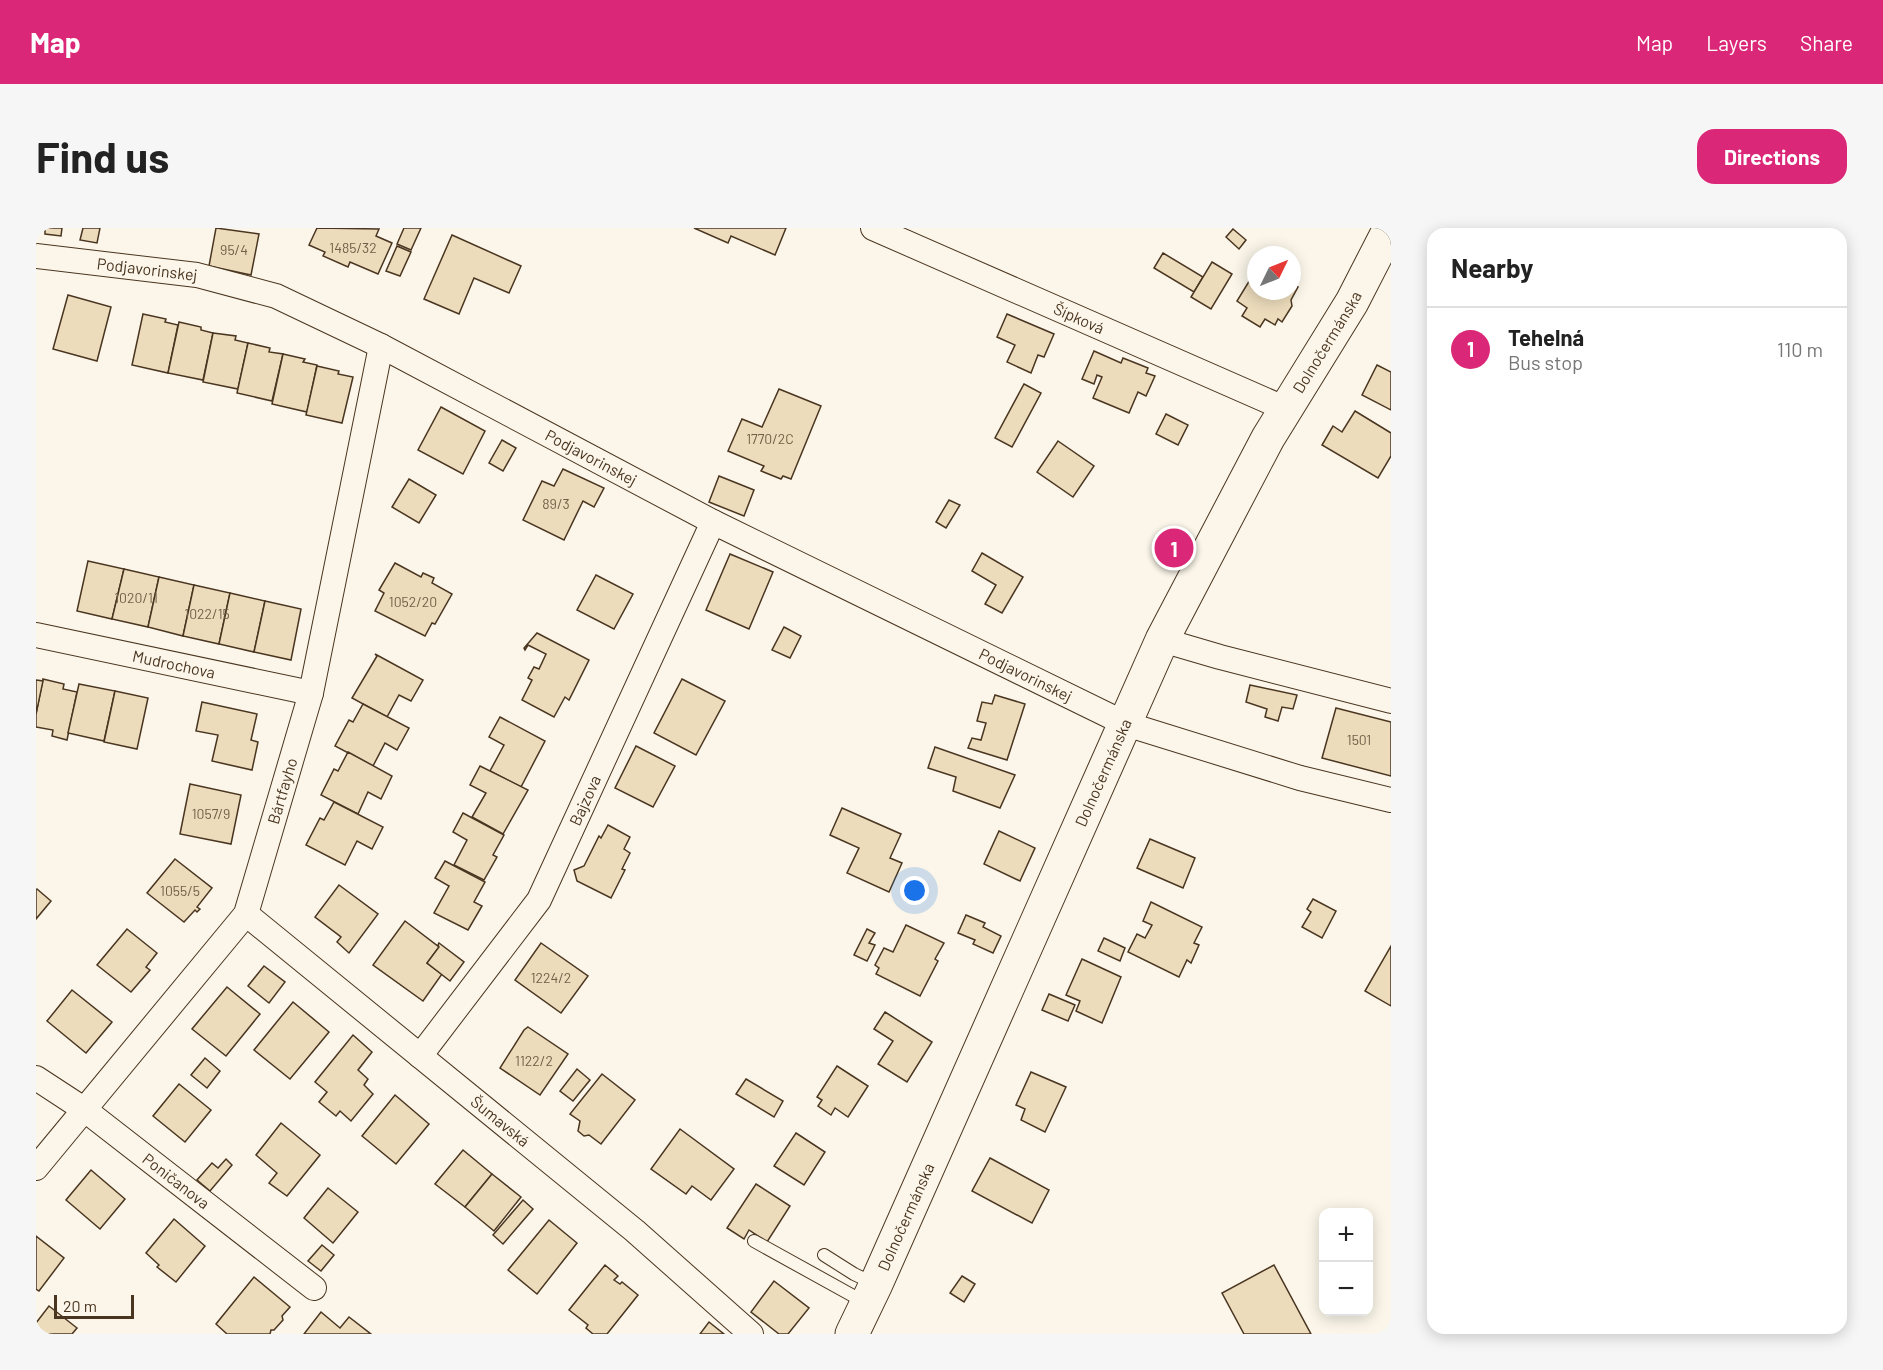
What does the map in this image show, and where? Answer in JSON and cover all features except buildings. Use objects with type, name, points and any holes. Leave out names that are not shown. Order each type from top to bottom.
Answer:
[{"type":"street","name":"Šípková","points":[[873,228],[1286,409]]},
{"type":"street","name":"Dolnočermánska","points":[[852,1334],[872,1294],[1162,640],[1262,449],[1352,302],[1390,228]]},
{"type":"street","name":"Podjavorinskej","points":[[36,256],[197,275],[276,296],[381,346],[712,522],[1126,724],[1300,778],[1391,800]]},
{"type":"street","name":"Bártfayho","points":[[36,1168],[246,914],[311,693],[381,346]]},
{"type":"street","name":"Bajzova","points":[[420,1056],[539,900],[712,522]]},
{"type":"street","name":"Mudrochova","points":[[36,635],[311,693]]},
{"type":"street","points":[[1162,640],[1391,700]]},
{"type":"street","name":"Šumavská","points":[[246,914],[635,1231],[750,1334]]},
{"type":"street","name":"Poničanova","points":[[36,1078],[85,1110],[314,1288]]},
{"type":"lane","points":[[754,1241],[872,1294]]},
{"type":"lane","points":[[824,1255],[854,1274],[872,1294]]},
{"type":"place","name":"Tehelná","points":[[1174,548]]}]
